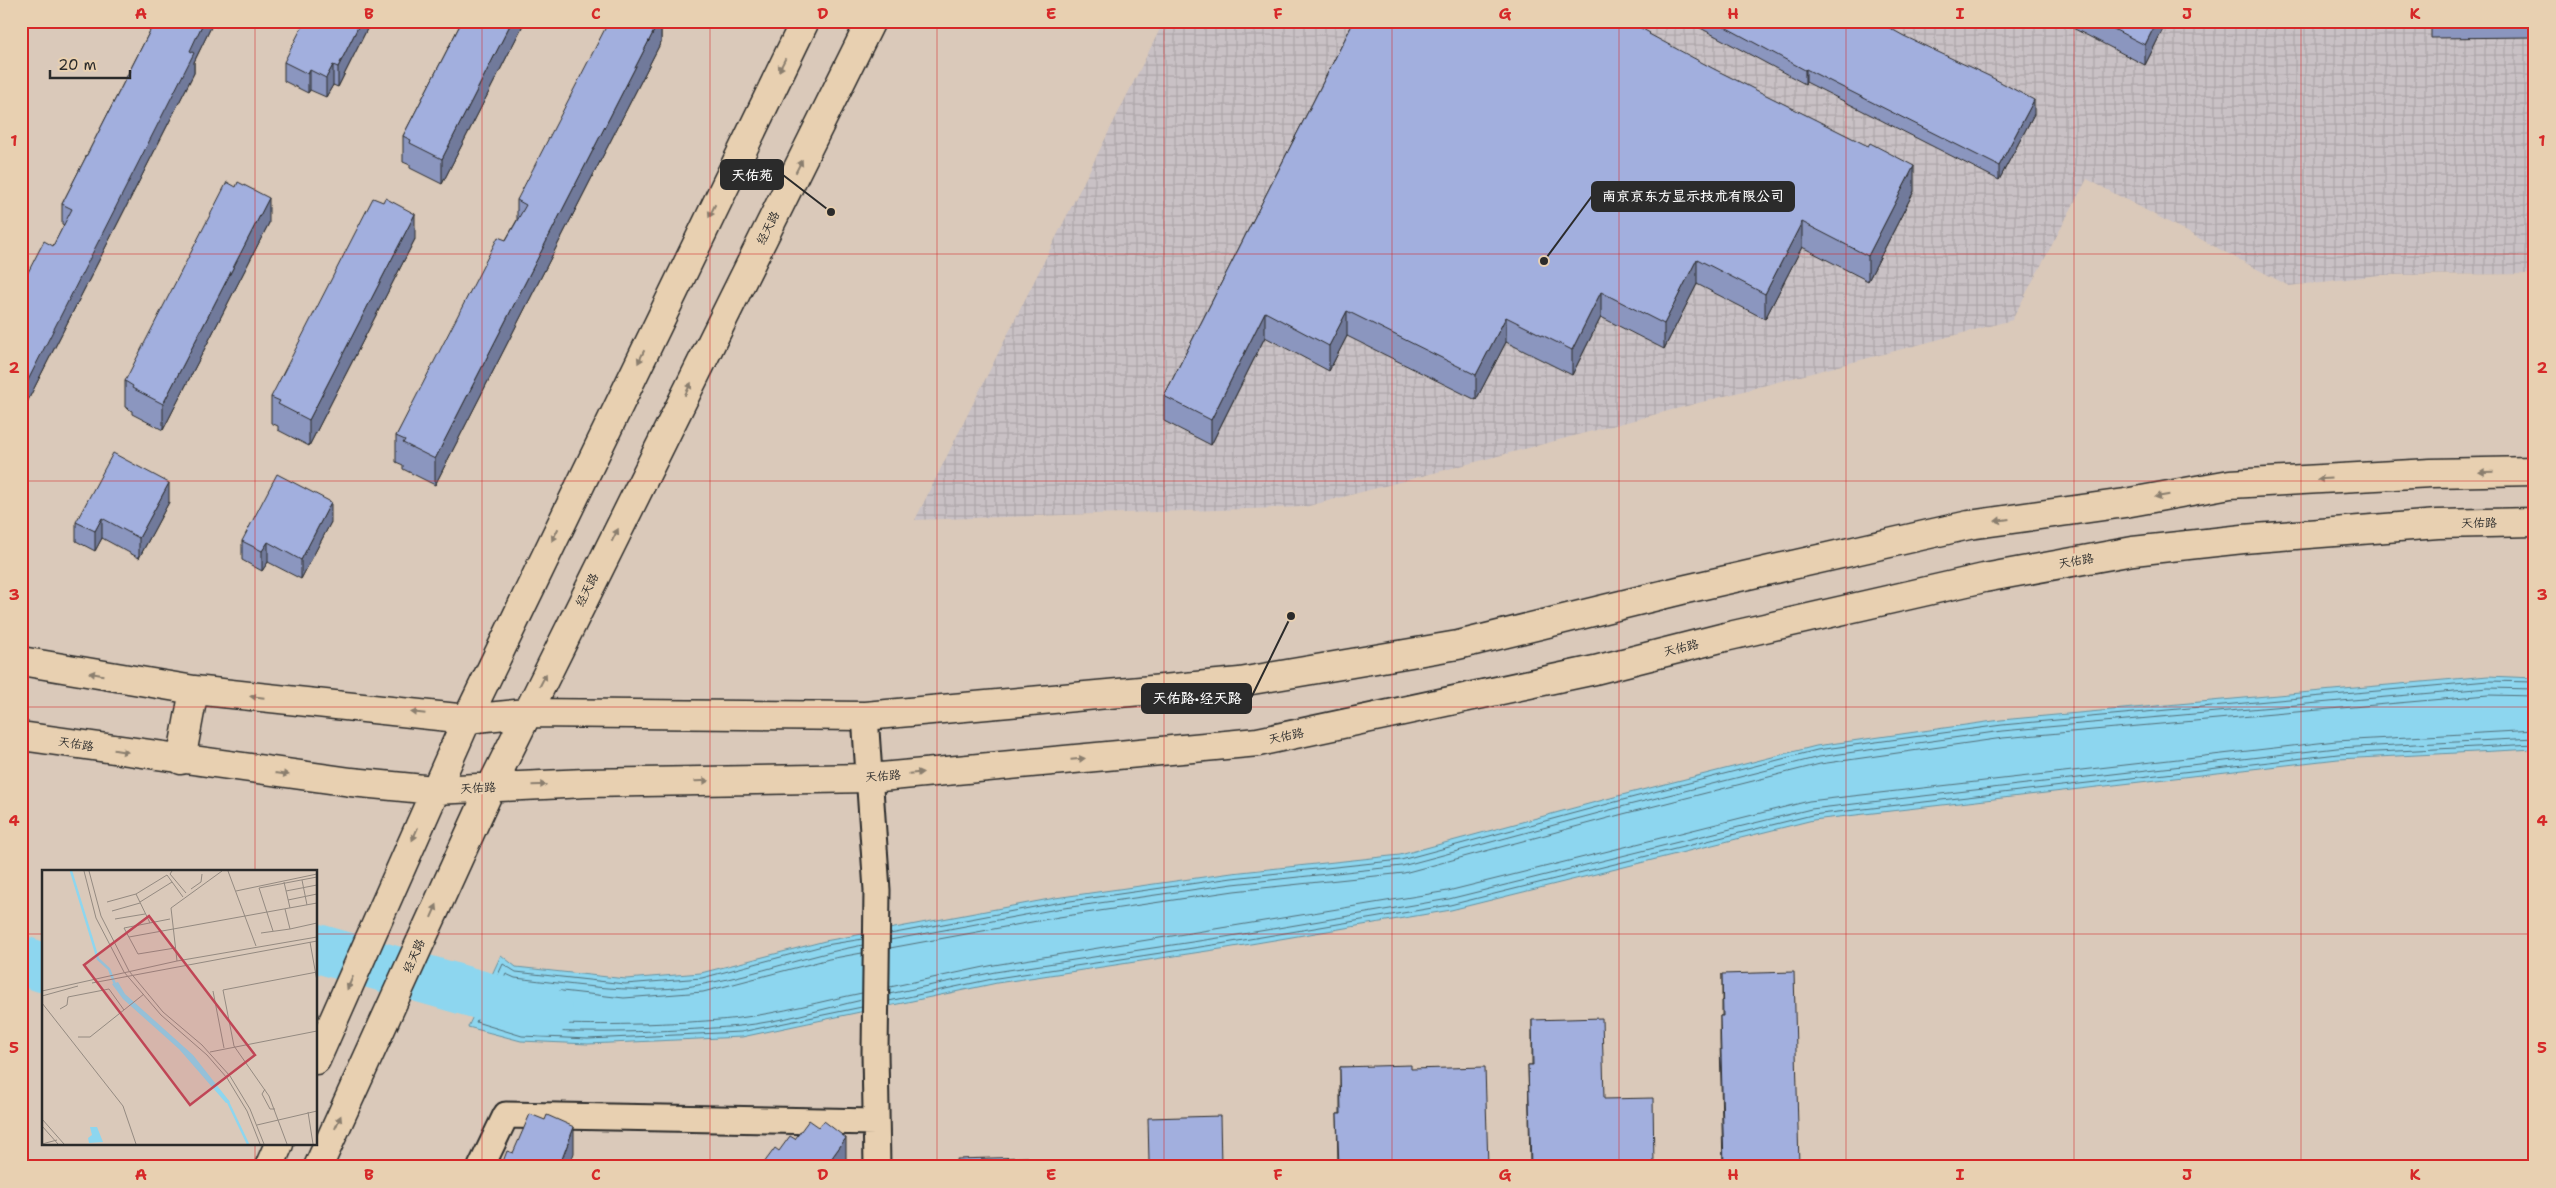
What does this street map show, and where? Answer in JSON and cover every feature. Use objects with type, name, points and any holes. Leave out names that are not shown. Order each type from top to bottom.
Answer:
[{"type":"main road","points":[[318,1055],[467,719],[804,21]]},
{"type":"main road","name":"经天路","points":[[318,1167],[490,787],[871,21]]},
{"type":"main road","points":[[21,661],[194,690],[467,719],[526,713],[865,716],[1240,682],[1448,647],[1682,590],[1969,525],[2125,503],[2230,484],[2431,473],[2535,471]]},
{"type":"main road","name":"天佑路","points":[[21,736],[181,760],[351,782],[434,790],[870,778],[1258,742],[1595,670],[1725,637],[1984,578],[2133,551],[2243,539],[2438,524],[2535,522]]},
{"type":"main road","points":[[181,760],[194,690]]},
{"type":"main road","points":[[269,1167],[278,1146]]},
{"type":"street","points":[[865,716],[877,890],[875,1052],[877,1167]]},
{"type":"street","points":[[481,1167],[506,1115],[875,1122]]},
{"type":"shaded area","points":[[1164,21],[2535,21],[2535,274],[2379,275],[2289,286],[2087,179],[2012,320],[1305,507],[915,520]]},
{"type":"water","points":[[2488,676],[2535,678],[2535,749],[2338,759],[1813,820],[1451,910],[1227,948],[997,983],[742,1037],[588,1044],[521,1041],[468,1027],[501,955],[516,967],[626,979],[701,973],[825,941],[1055,898],[1232,873],[1400,855],[1618,796],[1816,746],[2001,720]]},
{"type":"building","points":[[155,21],[204,21],[190,51],[194,53],[22,392],[21,286],[44,241],[53,246],[72,209],[62,204]]},
{"type":"building","points":[[305,21],[361,21],[338,67],[333,65],[326,78],[310,70],[308,74],[284,62]]},
{"type":"building","points":[[462,21],[512,21],[442,159],[410,143],[411,140],[403,136]]},
{"type":"building","points":[[609,21],[659,21],[435,459],[403,443],[405,440],[396,436],[498,237],[506,240],[526,205],[517,200]]},
{"type":"building","points":[[1354,21],[1628,21],[1714,69],[1868,146],[1870,143],[1914,166],[1868,256],[1802,222],[1765,294],[1697,259],[1664,324],[1601,292],[1572,350],[1506,317],[1476,375],[1347,311],[1329,346],[1265,312],[1211,420],[1164,396]]},
{"type":"building","points":[[1714,21],[1877,21],[2034,100],[1999,166],[1805,70]]},
{"type":"building","points":[[2098,21],[2157,21],[2145,45]]},
{"type":"building","points":[[227,182],[236,187],[238,182],[269,198],[163,404],[132,388],[133,386],[125,381]]},
{"type":"building","points":[[373,198],[383,202],[385,198],[415,214],[309,420],[278,404],[280,401],[271,397]]},
{"type":"building","points":[[113,453],[169,483],[139,538],[102,518],[95,531],[76,522]]},
{"type":"building","points":[[277,474],[331,502],[301,560],[268,542],[262,551],[242,541]]},
{"type":"building","points":[[1794,972],[1799,1167],[1724,1167],[1720,1016],[1723,1016],[1722,974]]},
{"type":"building","points":[[1602,1018],[1604,1099],[1653,1098],[1654,1167],[1531,1167],[1528,1065],[1533,1065],[1532,1020]]},
{"type":"building","points":[[1411,1065],[1411,1069],[1485,1067],[1488,1167],[1339,1167],[1337,1114],[1341,1114],[1340,1067]]},
{"type":"building","points":[[530,1114],[545,1120],[547,1115],[574,1127],[559,1167],[501,1167],[507,1151],[513,1153]]},
{"type":"building","points":[[1220,1116],[1221,1167],[1146,1167],[1146,1162],[1149,1162],[1148,1118]]},
{"type":"building","points":[[809,1120],[819,1127],[824,1121],[846,1138],[831,1159],[835,1162],[832,1167],[761,1167],[775,1148],[779,1151],[790,1136],[795,1139]]},
{"type":"building","points":[[1028,1157],[1028,1167],[957,1167],[957,1159]]},
{"type":"waterway","points":[[318,949],[540,1012],[548,1012]]},
{"type":"waterway","points":[[21,960],[42,967]]},
{"type":"place","name":"天佑苑","points":[[831,212]]},
{"type":"place","name":"南京京东方显示技术有限公司","points":[[1544,261]]},
{"type":"place","name":"天佑路·经天路","points":[[1291,616]]}]
